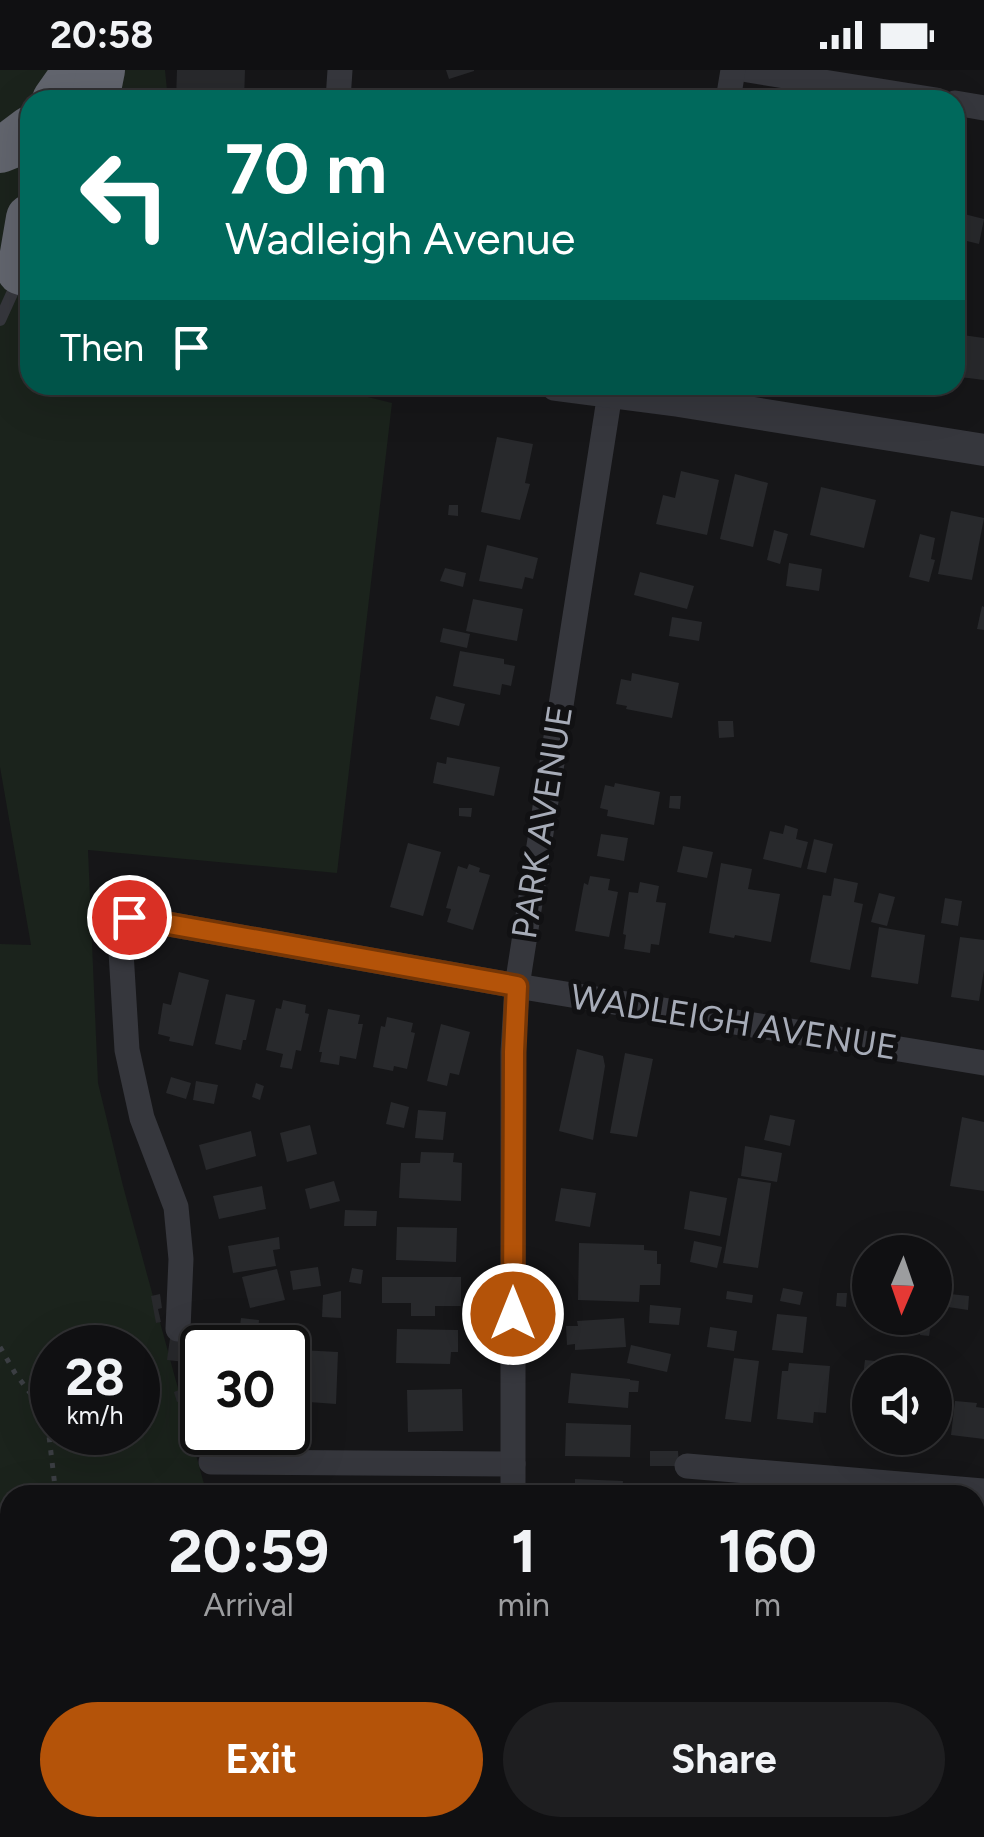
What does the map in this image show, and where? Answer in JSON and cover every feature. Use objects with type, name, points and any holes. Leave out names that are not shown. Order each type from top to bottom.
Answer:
[{"type":"street","points":[[748,70],[873,90]]},
{"type":"street","name":"PARK AVENUE","points":[[512,1485],[517,986],[610,395]]},
{"type":"street","points":[[691,395],[984,450]]},
{"type":"street","name":"WADLEIGH AVENUE","points":[[178,1329],[181,1259],[176,1207],[142,1118],[127,1050],[121,952],[129,917],[984,1063]]},
{"type":"street","points":[[210,1462],[512,1464]]},
{"type":"street","points":[[687,1466],[922,1485]]},
{"type":"lane","points":[[0,320],[20,266]]},
{"type":"path","points":[[0,1347],[40,1406],[49,1436],[55,1485]]},
{"type":"shaded area","points":[[0,70],[165,70],[167,90],[20,90],[20,395],[360,395],[392,403],[337,873],[88,850],[98,1083],[180,1396],[180,1455],[196,1455],[204,1485],[0,1485],[0,944],[31,945],[0,767]]},
{"type":"building","points":[[177,70],[245,70],[244,90],[176,90]]},
{"type":"building","points":[[446,70],[474,70],[474,71],[449,79]]},
{"type":"building","points":[[965,214],[984,219],[979,244],[965,240]]},
{"type":"building","points":[[965,335],[984,338],[984,380],[965,378]]},
{"type":"building","points":[[497,437],[533,444],[525,483],[530,484],[520,520],[481,512]]},
{"type":"building","points":[[681,471],[719,480],[707,535],[656,524],[663,495],[675,498]]},
{"type":"building","points":[[735,474],[768,483],[753,547],[720,539]]},
{"type":"building","points":[[821,487],[876,500],[864,548],[810,535]]},
{"type":"building","points":[[449,505],[458,505],[458,516],[448,515]]},
{"type":"building","points":[[951,511],[984,518],[972,580],[938,574]]},
{"type":"building","points":[[774,530],[788,534],[780,564],[767,560]]},
{"type":"building","points":[[920,534],[935,538],[929,582],[909,577]]},
{"type":"building","points":[[487,545],[538,558],[533,579],[525,577],[522,589],[479,581]]},
{"type":"building","points":[[789,563],[822,569],[819,591],[786,586]]},
{"type":"building","points":[[445,568],[466,573],[463,587],[440,581]]},
{"type":"building","points":[[640,572],[694,586],[687,609],[634,595]]},
{"type":"building","points":[[473,599],[523,609],[517,641],[466,631]]},
{"type":"building","points":[[984,607],[984,630],[977,629]]},
{"type":"building","points":[[672,617],[702,622],[699,641],[669,636]]},
{"type":"building","points":[[443,628],[470,634],[467,648],[440,642]]},
{"type":"building","points":[[460,651],[504,659],[504,664],[515,666],[511,686],[502,684],[500,695],[453,686]]},
{"type":"building","points":[[632,673],[679,683],[672,718],[616,704],[621,679],[631,681]]},
{"type":"building","points":[[436,696],[465,704],[459,726],[430,719]]},
{"type":"building","points":[[718,721],[733,721],[734,737],[719,738]]},
{"type":"building","points":[[447,757],[500,767],[494,796],[433,783],[437,762],[446,764]]},
{"type":"building","points":[[615,783],[660,792],[654,825],[607,816],[608,810],[600,808],[605,785],[614,787]]},
{"type":"building","points":[[670,796],[681,796],[680,809],[669,808]]},
{"type":"building","points":[[459,808],[472,808],[471,817],[459,816]]},
{"type":"building","points":[[785,825],[798,829],[796,839],[808,842],[801,868],[763,859],[770,831],[783,834]]},
{"type":"building","points":[[601,834],[628,838],[624,861],[597,856]]},
{"type":"building","points":[[814,839],[833,844],[826,873],[807,869]]},
{"type":"building","points":[[408,843],[441,852],[423,916],[390,907]]},
{"type":"building","points":[[683,846],[713,852],[707,878],[677,872]]},
{"type":"building","points":[[721,863],[752,869],[748,889],[780,894],[771,942],[709,933]]},
{"type":"building","points":[[469,864],[490,875],[473,930],[447,922],[451,909],[446,908],[458,866],[467,869]]},
{"type":"building","points":[[590,876],[610,879],[608,890],[618,892],[609,937],[575,931],[584,883],[588,885]]},
{"type":"building","points":[[834,878],[858,883],[854,902],[863,904],[850,970],[810,962],[823,895],[831,896]]},
{"type":"building","points":[[640,882],[659,886],[656,902],[666,903],[659,945],[651,944],[650,953],[624,949],[629,892],[638,893]]},
{"type":"building","points":[[879,893],[895,897],[887,926],[871,922]]},
{"type":"building","points":[[945,898],[962,901],[958,926],[941,923]]},
{"type":"building","points":[[879,927],[925,935],[918,984],[871,977]]},
{"type":"building","points":[[960,937],[984,940],[979,1001],[951,997]]},
{"type":"building","points":[[179,972],[209,980],[193,1046],[169,1041],[170,1037],[158,1034],[163,1003],[171,1005]]},
{"type":"building","points":[[226,994],[255,1000],[241,1050],[215,1044]]},
{"type":"building","points":[[283,1000],[306,1005],[305,1013],[309,1014],[301,1051],[296,1050],[292,1069],[280,1067],[283,1054],[266,1050],[276,1008],[281,1009]]},
{"type":"building","points":[[328,1009],[360,1015],[358,1024],[363,1024],[356,1059],[340,1056],[339,1065],[320,1062]]},
{"type":"building","points":[[387,1017],[413,1023],[411,1032],[415,1033],[407,1069],[373,1067],[381,1026],[385,1027]]},
{"type":"building","points":[[441,1024],[470,1032],[459,1075],[450,1073],[447,1086],[427,1081]]},
{"type":"building","points":[[577,1049],[603,1056],[605,1066],[593,1140],[559,1131]]},
{"type":"building","points":[[625,1053],[653,1059],[637,1137],[610,1133]]},
{"type":"building","points":[[171,1077],[191,1083],[186,1099],[166,1093]]},
{"type":"building","points":[[196,1081],[218,1085],[214,1104],[193,1100]]},
{"type":"building","points":[[256,1083],[264,1086],[260,1100],[252,1097]]},
{"type":"building","points":[[391,1102],[409,1107],[404,1128],[386,1124]]},
{"type":"building","points":[[418,1110],[446,1112],[443,1140],[415,1138]]},
{"type":"building","points":[[770,1115],[795,1120],[790,1146],[764,1140]]},
{"type":"building","points":[[962,1117],[984,1122],[984,1191],[950,1186]]},
{"type":"building","points":[[310,1125],[317,1154],[287,1162],[280,1133]]},
{"type":"building","points":[[251,1131],[256,1156],[206,1170],[199,1145]]},
{"type":"building","points":[[745,1146],[782,1153],[777,1182],[741,1176]]},
{"type":"building","points":[[421,1152],[454,1153],[453,1162],[462,1163],[461,1201],[399,1198],[401,1163],[420,1163]]},
{"type":"building","points":[[738,1178],[771,1183],[758,1268],[723,1263]]},
{"type":"building","points":[[334,1181],[340,1201],[310,1209],[305,1189]]},
{"type":"building","points":[[262,1186],[266,1209],[219,1219],[213,1196]]},
{"type":"building","points":[[561,1188],[596,1193],[590,1227],[555,1221]]},
{"type":"building","points":[[690,1191],[727,1198],[720,1236],[684,1229]]},
{"type":"building","points":[[345,1210],[377,1211],[376,1226],[344,1226]]},
{"type":"building","points":[[397,1227],[457,1228],[456,1262],[396,1260]]},
{"type":"building","points":[[279,1237],[280,1249],[273,1250],[276,1266],[233,1273],[228,1246]]},
{"type":"building","points":[[694,1241],[722,1247],[717,1268],[690,1262]]},
{"type":"building","points":[[579,1243],[644,1245],[644,1250],[657,1251],[660,1285],[640,1285],[639,1302],[578,1300]]},
{"type":"building","points":[[318,1267],[321,1286],[293,1290],[290,1271]]},
{"type":"building","points":[[352,1268],[363,1270],[361,1284],[349,1282]]},
{"type":"building","points":[[277,1269],[285,1300],[250,1308],[242,1277]]},
{"type":"building","points":[[382,1277],[461,1277],[461,1306],[435,1306],[435,1316],[411,1316],[411,1303],[382,1303]]},
{"type":"building","points":[[783,1288],[803,1292],[800,1305],[780,1301]]},
{"type":"building","points":[[341,1291],[341,1318],[322,1317],[323,1295]]},
{"type":"building","points":[[727,1291],[753,1295],[752,1303],[726,1299]]},
{"type":"building","points":[[837,1293],[847,1293],[846,1307],[836,1306]]},
{"type":"building","points":[[160,1294],[161,1322],[156,1323],[151,1296]]},
{"type":"building","points":[[952,1294],[969,1296],[968,1310],[952,1308]]},
{"type":"building","points":[[650,1305],[681,1308],[679,1325],[649,1323]]},
{"type":"building","points":[[777,1314],[807,1317],[803,1353],[772,1350]]},
{"type":"building","points":[[241,1318],[259,1320],[259,1325],[240,1325]]},
{"type":"building","points":[[624,1318],[626,1347],[575,1350],[575,1344],[567,1345],[566,1326],[578,1326],[577,1321]]},
{"type":"building","points":[[710,1327],[737,1331],[734,1351],[707,1347]]},
{"type":"building","points":[[397,1329],[458,1330],[458,1352],[451,1352],[450,1364],[396,1363]]},
{"type":"building","points":[[171,1331],[180,1332],[180,1361],[167,1360]]},
{"type":"building","points":[[631,1345],[671,1354],[667,1372],[627,1363]]},
{"type":"building","points":[[310,1351],[338,1352],[336,1404],[310,1402]]},
{"type":"building","points":[[734,1358],[759,1361],[751,1422],[725,1419]]},
{"type":"building","points":[[789,1363],[830,1366],[826,1413],[814,1412],[813,1423],[777,1419],[782,1371],[788,1371]]},
{"type":"building","points":[[571,1373],[639,1381],[638,1392],[629,1392],[628,1408],[568,1403]]},
{"type":"building","points":[[462,1389],[463,1431],[408,1432],[407,1390]]},
{"type":"building","points":[[955,1401],[977,1403],[976,1407],[984,1408],[984,1439],[952,1435]]},
{"type":"building","points":[[566,1423],[631,1425],[630,1457],[565,1456]]},
{"type":"building","points":[[650,1451],[678,1451],[679,1466],[650,1466]]},
{"type":"building","points":[[575,1479],[623,1481],[623,1485],[575,1485]]},
{"type":"route","points":[[129,917],[517,986],[513,1314]]}]
